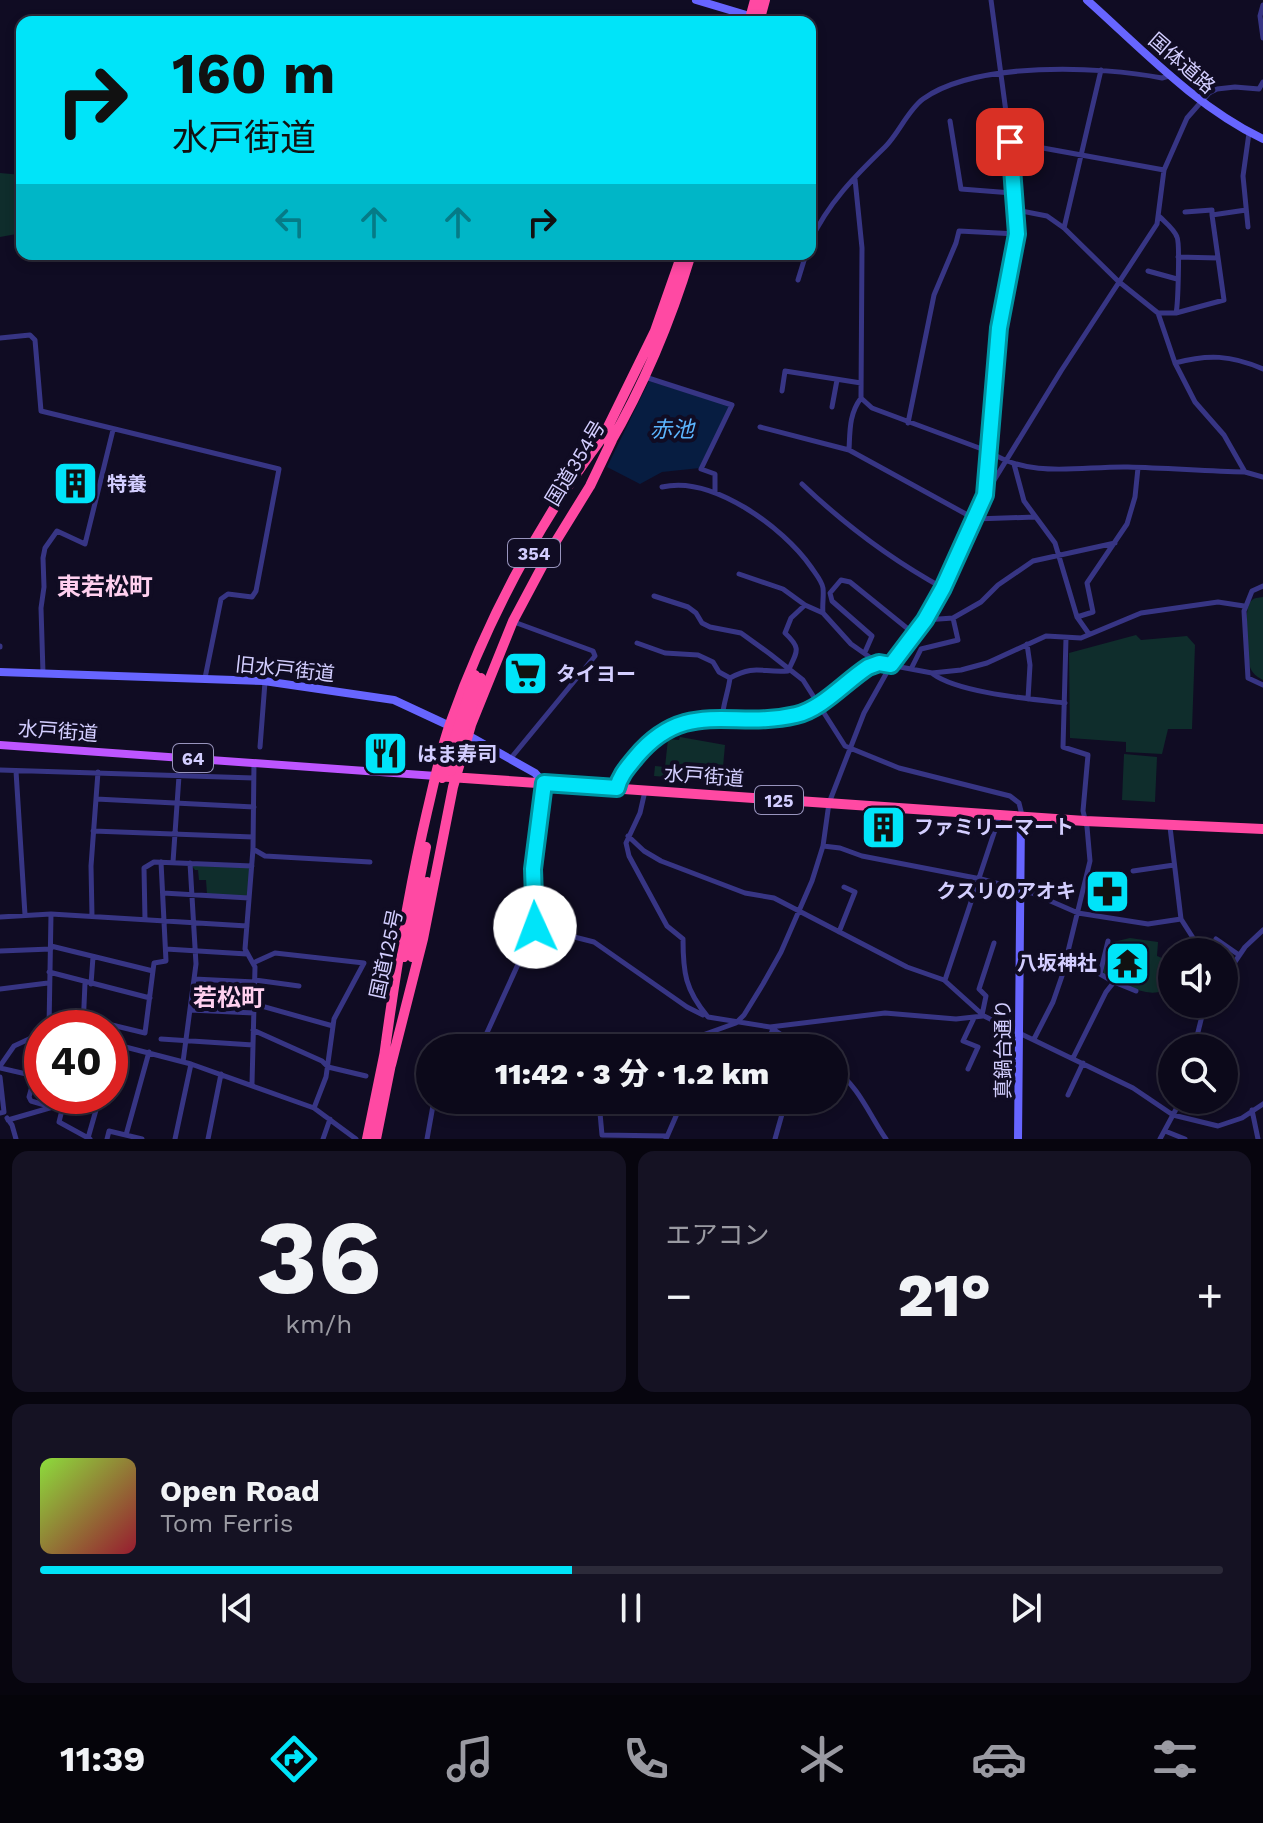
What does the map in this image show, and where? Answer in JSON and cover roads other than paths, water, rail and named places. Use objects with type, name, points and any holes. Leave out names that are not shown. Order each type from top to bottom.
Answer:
[{"type":"highway","name":"国道354号","points":[[608,438],[655,331],[680,260]]},
{"type":"highway","name":"国道354号","points":[[446,777],[460,716],[517,582],[644,377],[664,332],[689,260]]},
{"type":"highway","points":[[387,1061],[401,935],[446,777],[468,735],[513,621],[553,546],[590,486],[608,438]]},
{"type":"highway","points":[[387,1061],[423,939],[446,777],[450,725],[484,636],[511,580],[574,477],[608,438]]},
{"type":"highway","name":"水戸街道","points":[[446,777],[1085,821],[1263,829]]},
{"type":"highway","name":"国道125号","points":[[367,1139],[387,1061],[446,777]]},
{"type":"highway","name":"国道125号","points":[[376,1139],[387,1061]]},
{"type":"main road","name":"水戸街道","points":[[2,747],[446,777]]},
{"type":"street","points":[[696,0],[744,16]]},
{"type":"street","points":[[985,495],[1000,314],[1017,234],[1010,142],[991,0]]},
{"type":"street","name":"国体道路","points":[[1087,0],[1201,102],[1263,139]]},
{"type":"street","points":[[1263,5],[1260,16],[1263,38]]},
{"type":"street","points":[[1064,228],[1101,70]]},
{"type":"street","points":[[816,231],[833,201],[894,138],[921,100],[959,82],[1001,74],[1101,70],[1121,70],[1162,78],[1170,76]]},
{"type":"street","points":[[707,1034],[736,1023],[763,984],[800,910],[823,846],[829,803],[864,713],[891,665],[925,620],[943,588],[985,495],[1118,281],[1152,234],[1159,217],[1164,170],[1187,118],[1217,89],[1259,89],[1263,82]]},
{"type":"street","points":[[950,121],[961,189],[1012,193]]},
{"type":"street","points":[[1248,227],[1243,176],[1249,133]]},
{"type":"street","points":[[1010,142],[1164,170]]},
{"type":"street","points":[[849,450],[853,409],[861,398],[862,248],[854,177]]},
{"type":"street","points":[[1016,210],[1047,216],[1064,228],[1118,281],[1158,313],[1175,363],[1195,402],[1224,435],[1245,472]]},
{"type":"street","points":[[1158,313],[1176,313],[1224,300],[1212,210],[1185,212]]},
{"type":"street","points":[[1212,215],[1246,210]]},
{"type":"street","points":[[1159,217],[1177,236],[1180,295],[1176,313]]},
{"type":"street","points":[[908,423],[934,295],[959,231],[1017,234]]},
{"type":"street","points":[[1178,257],[1218,258]]},
{"type":"street","points":[[798,280],[804,260]]},
{"type":"street","points":[[1148,271],[1177,279]]},
{"type":"street","points":[[0,338],[30,335],[35,340],[41,411],[279,469],[256,591],[252,597],[228,594],[221,599],[205,678]]},
{"type":"street","points":[[1175,363],[1197,357],[1239,358],[1263,369]]},
{"type":"street","points":[[782,391],[785,371],[861,383]]},
{"type":"street","points":[[644,377],[732,405],[701,469],[715,474],[715,493]]},
{"type":"street","points":[[832,407],[837,380]]},
{"type":"street","points":[[861,398],[872,408],[908,423],[990,452],[1006,462],[1037,469],[1138,468],[1245,472],[1263,477]]},
{"type":"street","points":[[760,427],[849,450],[975,519],[1035,517]]},
{"type":"street","points":[[43,673],[41,608],[45,548],[57,531],[85,544],[113,430]]},
{"type":"street","points":[[1014,464],[1024,501],[1055,543],[1077,617],[1089,634]]},
{"type":"street","points":[[1077,617],[1093,612],[1087,583],[1127,524],[1138,468]]},
{"type":"street","points":[[662,487],[674,484],[715,493],[769,524],[801,552],[823,588],[823,613]]},
{"type":"street","points":[[802,484],[845,523],[920,576],[943,588]]},
{"type":"street","points":[[925,620],[953,618],[981,602],[998,585],[1033,561],[1115,543]]},
{"type":"street","points":[[739,574],[783,589],[805,605],[823,613],[851,644],[879,663],[932,673],[987,663],[1046,636],[1081,638],[1141,613],[1218,602],[1244,606]]},
{"type":"street","points":[[865,652],[872,636],[832,601],[830,593],[841,580],[850,582],[913,633]]},
{"type":"street","points":[[1263,586],[1252,591],[1244,606],[1248,678],[1263,685]]},
{"type":"street","points":[[654,596],[688,607],[702,623],[710,627],[741,633],[803,680],[839,739],[850,749],[912,772],[955,780],[1010,796],[1019,803],[1021,816]]},
{"type":"street","points":[[788,671],[798,650],[796,643],[785,633],[791,618],[805,605]]},
{"type":"street","points":[[911,669],[921,649],[958,640],[953,618]]},
{"type":"street","points":[[510,759],[595,656],[593,651],[513,621]]},
{"type":"street","points":[[1034,1040],[1053,1002],[1090,861],[1083,811],[1088,755],[1063,747],[1066,638]]},
{"type":"street","points":[[637,643],[665,653],[698,655],[713,662],[719,672],[730,678],[756,668],[788,671]]},
{"type":"street","points":[[1027,644],[1030,665],[1028,699]]},
{"type":"street","points":[[260,747],[267,656]]},
{"type":"street","points":[[617,788],[624,771],[653,738],[689,720],[798,715],[819,705],[851,678],[879,663]]},
{"type":"street","name":"旧水戸街道","points":[[0,672],[264,681],[394,700],[450,725],[539,776],[544,783]]},
{"type":"street","points":[[932,673],[948,682],[1028,699],[1065,703]]},
{"type":"street","points":[[722,719],[723,701],[730,678]]},
{"type":"street","points":[[252,1084],[255,967],[245,949],[253,849],[254,762]]},
{"type":"street","points":[[512,781],[519,776],[521,766]]},
{"type":"street","points":[[0,770],[254,778]]},
{"type":"street","points":[[16,771],[25,915]]},
{"type":"street","points":[[92,916],[91,866],[98,772]]},
{"type":"street","points":[[173,862],[179,776]]},
{"type":"street","points":[[486,1034],[535,927],[533,869],[544,783]]},
{"type":"street","points":[[645,790],[640,813],[626,843],[629,856],[667,926],[683,939],[683,975],[708,1017]]},
{"type":"street","points":[[96,799],[254,807]]},
{"type":"street","points":[[944,980],[981,879],[1000,814]]},
{"type":"street","name":"真鍋台通り","points":[[1018,1139],[1021,816]]},
{"type":"street","points":[[1170,826],[1181,919],[1193,938]]},
{"type":"street","points":[[93,831],[253,837]]},
{"type":"street","points":[[628,836],[661,861],[745,893],[774,898],[925,975],[944,980],[983,1016],[1133,1088],[1173,1115],[1218,1126],[1242,1118],[1263,1104]]},
{"type":"street","points":[[823,846],[981,879],[1078,913],[1148,924],[1181,919]]},
{"type":"street","points":[[253,849],[265,856],[370,862]]},
{"type":"street","points":[[145,920],[144,868],[154,862],[252,866]]},
{"type":"street","points":[[128,1029],[145,1033],[154,963],[166,961],[161,862]]},
{"type":"street","points":[[183,1062],[195,951],[190,863]]},
{"type":"street","points":[[1133,871],[1174,865]]},
{"type":"street","points":[[839,932],[855,892],[844,887]]},
{"type":"street","points":[[163,893],[249,898]]},
{"type":"street","points":[[49,1010],[51,914]]},
{"type":"street","points":[[0,917],[51,914],[247,926]]},
{"type":"street","points":[[535,927],[594,942],[687,1007],[708,1017],[736,1023],[772,1028],[885,1013],[956,1019],[983,1016]]},
{"type":"street","points":[[1239,955],[1263,930]]},
{"type":"street","points":[[1108,941],[1100,974],[1136,991]]},
{"type":"street","points":[[983,1016],[986,996],[979,989],[994,943]]},
{"type":"street","points":[[0,951],[51,947],[153,971]]},
{"type":"street","points":[[166,949],[248,954]]},
{"type":"street","points":[[253,963],[275,953],[364,963],[333,1026],[328,1067],[314,1108]]},
{"type":"street","points":[[84,1010],[93,957]]},
{"type":"street","points":[[49,972],[150,998]]},
{"type":"street","points":[[194,979],[299,986]]},
{"type":"street","points":[[1073,1058],[1114,982]]},
{"type":"street","points":[[0,989],[48,983]]},
{"type":"street","points":[[254,1004],[333,1026]]},
{"type":"street","points":[[190,1010],[254,1013]]},
{"type":"street","points":[[968,1069],[978,1047],[963,1041],[975,1018]]},
{"type":"street","points":[[770,1034],[772,1028]]},
{"type":"street","points":[[772,1028],[781,1034]]},
{"type":"street","points":[[253,1030],[322,1061],[328,1067],[366,1076]]},
{"type":"street","points":[[161,1039],[253,1045]]},
{"type":"street","points":[[24,1041],[14,1046],[0,1067],[24,1073]]},
{"type":"street","points":[[128,1047],[252,1084],[314,1108],[356,1139]]},
{"type":"street","points":[[126,1135],[149,1052]]},
{"type":"street","points":[[1068,1095],[1083,1063]]},
{"type":"street","points":[[175,1139],[191,1064]]},
{"type":"street","points":[[208,1139],[221,1074]]},
{"type":"street","points":[[0,1077],[2,1113],[16,1139]]},
{"type":"street","points":[[848,1082],[886,1139]]},
{"type":"street","points":[[1252,1110],[1258,1139]]},
{"type":"street","points":[[8,1120],[29,1114]]},
{"type":"street","points":[[61,1114],[59,1122],[89,1139],[95,1114]]},
{"type":"street","points":[[427,1139],[431,1114]]},
{"type":"street","points":[[600,1114],[602,1135],[666,1138],[677,1114]]},
{"type":"street","points":[[775,1139],[783,1114]]},
{"type":"street","points":[[1160,1139],[1173,1115]]},
{"type":"street","points":[[323,1139],[330,1119]]},
{"type":"street","points":[[107,1139],[109,1131],[142,1139]]},
{"type":"street","points":[[1165,1131],[1185,1139]]},
{"type":"water","name":"赤池","points":[[649,381],[730,406],[700,468],[662,472],[640,484],[607,467]]},
{"type":"place","name":"特養","points":[[76,484]]},
{"type":"place","name":"タイヨー","points":[[525,674]]},
{"type":"place","name":"はま寿司","points":[[386,754]]},
{"type":"place","name":"ファミリーマート","points":[[883,827]]},
{"type":"place","name":"クスリのアオキ","points":[[1107,891]]},
{"type":"place","name":"八坂神社","points":[[1128,963]]},
{"type":"district","name":"東若松町","points":[[105,587]]},
{"type":"district","name":"若松町","points":[[229,998]]}]
